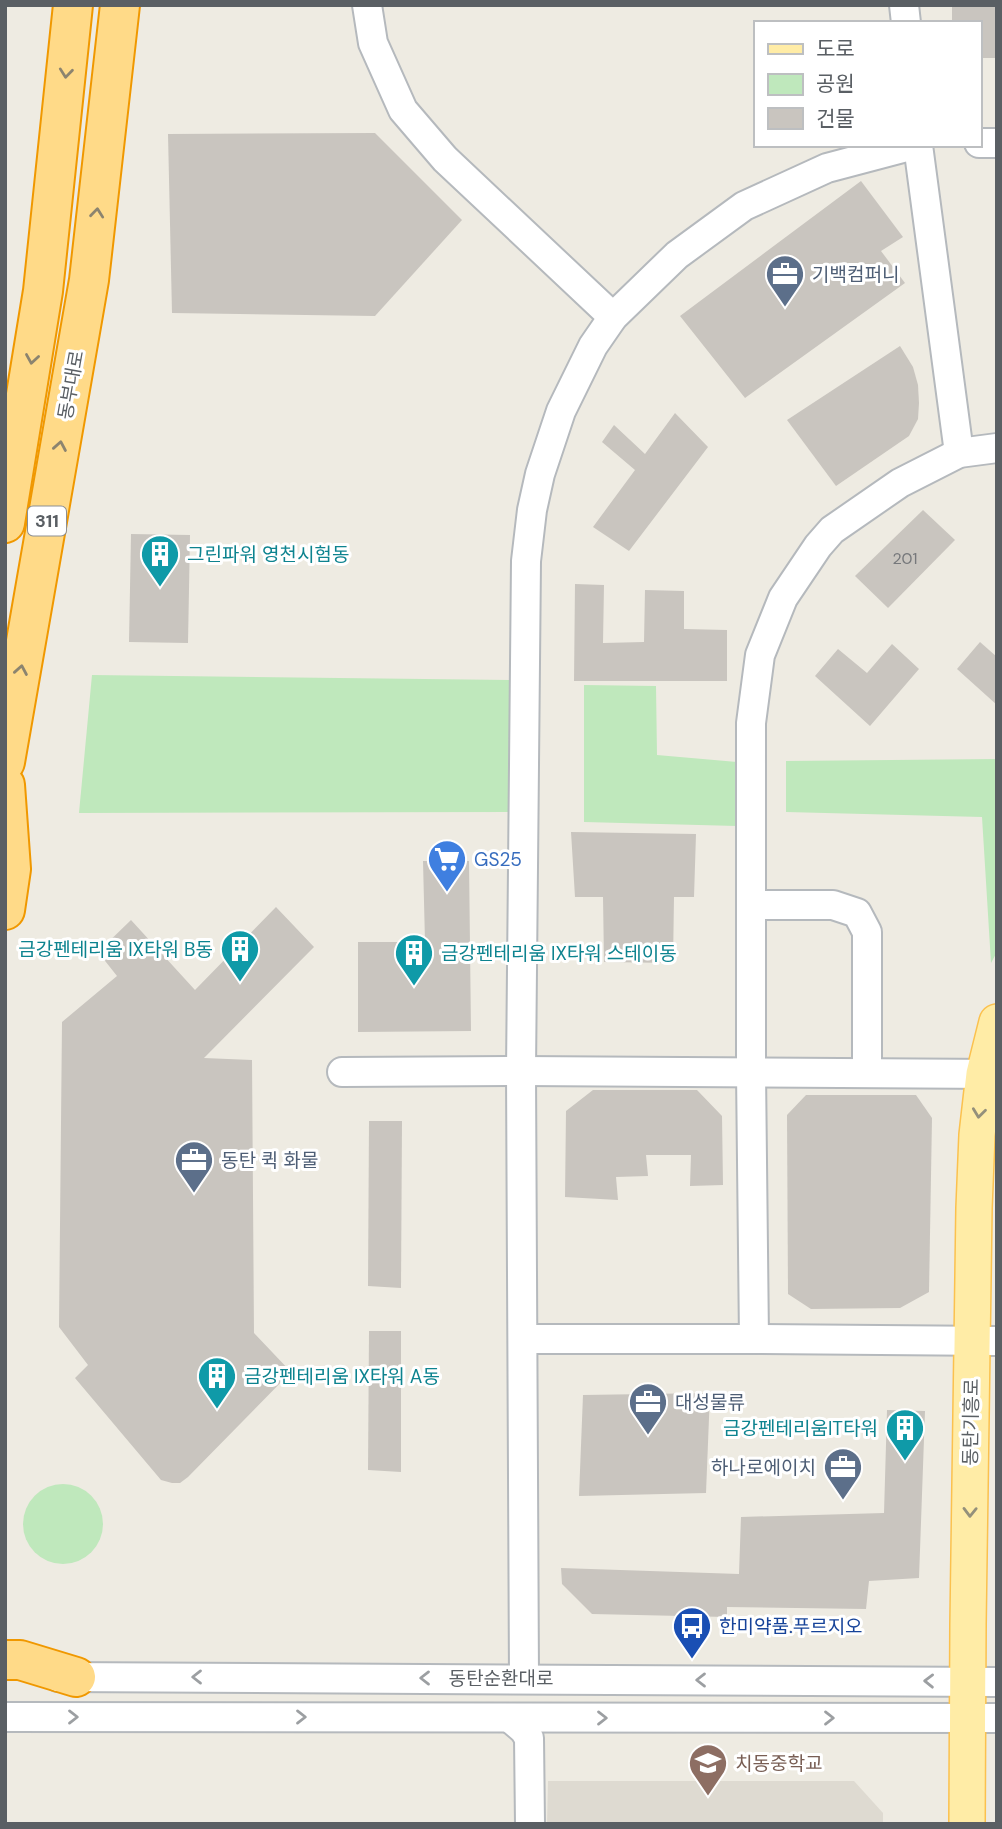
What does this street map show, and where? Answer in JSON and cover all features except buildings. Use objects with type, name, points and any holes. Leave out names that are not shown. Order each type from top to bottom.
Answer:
[{"type":"highway","name":"311","points":[[5,523],[43,291],[74,5]]},
{"type":"highway","name":"동부대로","points":[[5,762],[89,280],[120,5]]},
{"type":"highway","points":[[5,785],[11,869],[5,909]]},
{"type":"highway","points":[[5,1660],[20,1660],[76,1677]]},
{"type":"main road","name":"동탄기흥로","points":[[967,1824],[982,1718],[984,1341],[977,1135],[990,1074],[997,1022]]},
{"type":"street","points":[[367,5],[373,43],[403,110],[445,159],[613,317]]},
{"type":"street","points":[[524,1678],[522,1071],[526,561],[540,474],[561,411],[593,346],[613,317],[677,255],[744,206],[827,168],[908,147]]},
{"type":"street","points":[[916,147],[959,453]]},
{"type":"street","points":[[754,1339],[751,723],[760,655],[783,598],[832,530],[900,483],[959,453],[997,448]]},
{"type":"street","points":[[751,905],[833,905],[857,913],[867,932],[867,1073]]},
{"type":"street","points":[[342,1072],[990,1074]]},
{"type":"street","points":[[523,1339],[984,1341]]},
{"type":"street","name":"동탄순환대로","points":[[5,1677],[982,1682]]},
{"type":"street","name":"동탄순환대로","points":[[5,1717],[510,1718],[524,1730],[982,1718]]},
{"type":"street","points":[[530,1824],[539,1728]]},
{"type":"shaded area","name":"치동중학교","points":[[548,1781],[854,1781],[883,1813],[883,1824],[547,1824]]},
{"type":"green space","points":[[92,675],[517,680],[521,812],[79,813]]},
{"type":"green space","points":[[584,685],[656,686],[657,755],[737,762],[737,826],[584,822]]},
{"type":"green space","points":[[997,759],[997,952],[991,963],[982,817],[786,812],[786,761]]},
{"type":"green space","points":[[63,1484],[78,1487],[91,1496],[100,1509],[103,1524],[100,1539],[91,1552],[78,1561],[63,1564],[48,1561],[35,1552],[26,1539],[23,1524],[26,1509],[35,1496],[48,1487]]},
{"type":"place","name":"기백컴퍼니","points":[[785,308]]},
{"type":"place","name":"그린파워 영천시험동","points":[[160,588]]},
{"type":"place","name":"GS25","points":[[447,893]]},
{"type":"place","name":"금강펜테리움 IX타워 B동","points":[[240,983]]},
{"type":"place","name":"금강펜테리움 IX타워 스테이동","points":[[414,987]]},
{"type":"place","name":"동탄 퀵 화물","points":[[194,1194]]},
{"type":"place","name":"금강펜테리움 IX타워 A동","points":[[217,1410]]},
{"type":"place","name":"대성물류","points":[[648,1436]]},
{"type":"place","name":"금강펜테리움IT타워","points":[[905,1462]]},
{"type":"place","name":"하나로에이치","points":[[843,1501]]},
{"type":"place","name":"한미약품.푸르지오","points":[[692,1660]]},
{"type":"place","name":"치동중학교","points":[[708,1797]]}]
